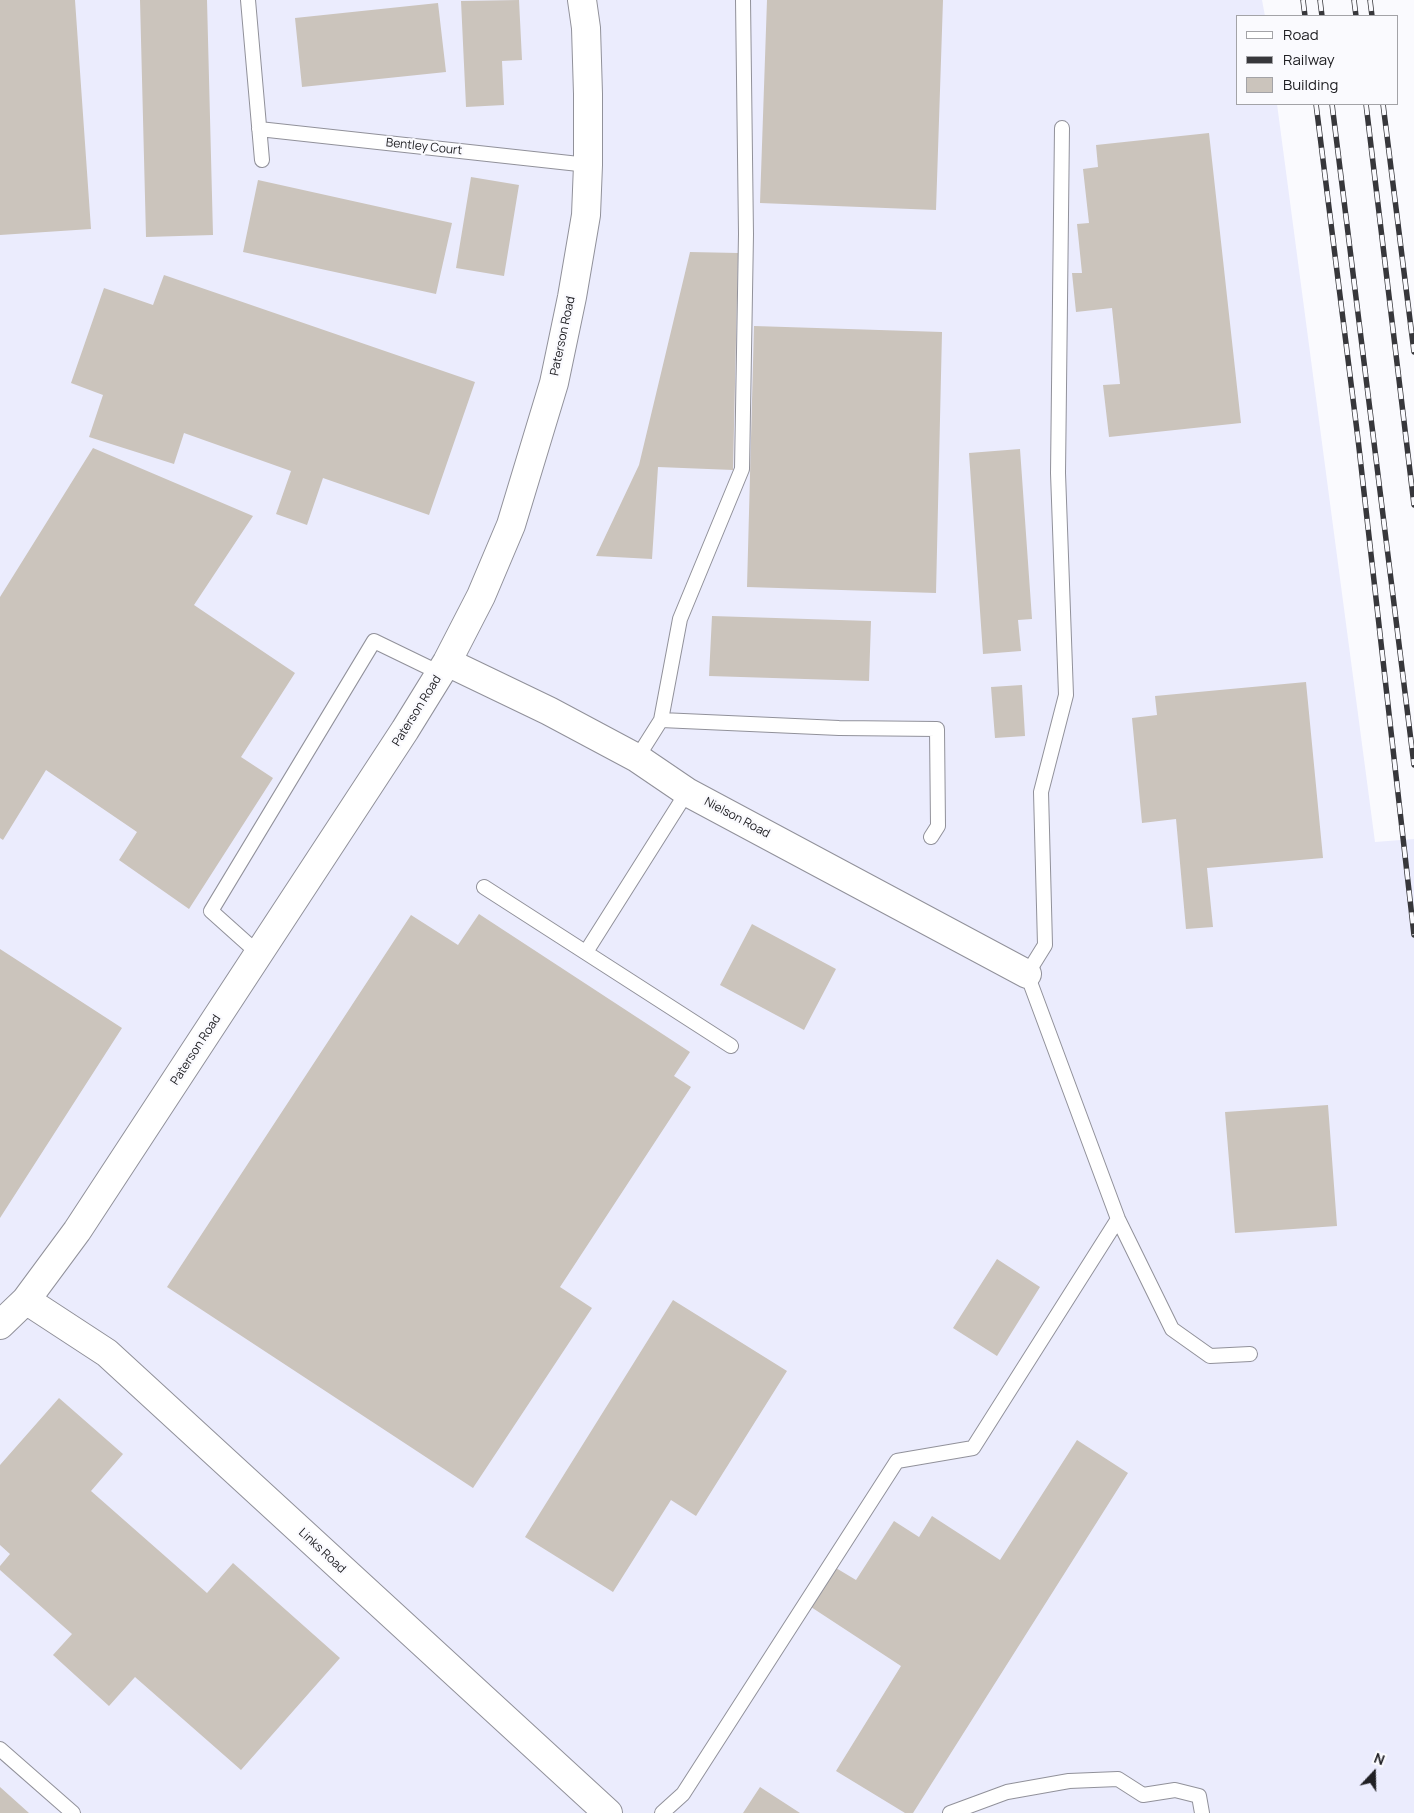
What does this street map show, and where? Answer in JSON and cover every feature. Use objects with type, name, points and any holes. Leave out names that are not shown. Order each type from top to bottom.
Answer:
[{"type":"street","name":"Paterson Road","points":[[0,1325],[26,1300],[77,1231],[405,730],[444,667],[481,596],[511,525],[537,445],[554,383],[572,297],[586,215],[588,94],[586,28],[582,0]]},
{"type":"street","name":"Nielson Road","points":[[444,667],[549,711],[637,758],[687,792],[1027,974]]},
{"type":"street","name":"Links Road","points":[[26,1300],[107,1353],[608,1813]]},
{"type":"lane","points":[[248,0],[262,160]]},
{"type":"lane","points":[[637,758],[661,720],[680,619],[742,469],[746,234],[743,0]]},
{"type":"lane","points":[[1062,128],[1058,473],[1066,695],[1041,792],[1045,945],[1027,974],[1118,1219],[1172,1328],[1210,1356],[1250,1354]]},
{"type":"lane","name":"Bentley Court","points":[[259,129],[588,165]]},
{"type":"lane","points":[[259,954],[211,912],[374,640],[444,667]]},
{"type":"lane","points":[[661,720],[839,728],[937,729],[938,826],[931,837]]},
{"type":"lane","points":[[586,952],[687,792]]},
{"type":"lane","points":[[484,887],[731,1046]]},
{"type":"lane","points":[[662,1813],[683,1794],[897,1461],[972,1448],[1118,1219]]},
{"type":"lane","points":[[0,1749],[73,1813]]},
{"type":"lane","points":[[950,1813],[1007,1792],[1069,1781],[1118,1779],[1143,1795],[1174,1790],[1199,1796],[1202,1813]]},
{"type":"shaded area","points":[[0,0],[1262,0],[1265,15],[1236,15],[1236,105],[1277,105],[1375,842],[1414,839],[1414,1813],[0,1813]]},
{"type":"building","points":[[0,0],[75,0],[91,229],[0,235]]},
{"type":"building","points":[[140,0],[207,0],[213,235],[146,237]]},
{"type":"building","points":[[519,0],[522,60],[502,61],[504,105],[466,107],[461,1]]},
{"type":"building","points":[[767,0],[943,0],[936,210],[760,203]]},
{"type":"building","points":[[438,3],[446,72],[302,87],[295,18]]},
{"type":"building","points":[[1209,133],[1241,423],[1109,437],[1103,385],[1120,384],[1112,308],[1076,312],[1072,273],[1082,273],[1077,224],[1089,223],[1083,169],[1098,167],[1096,145]]},
{"type":"building","points":[[471,177],[519,185],[504,276],[456,268]]},
{"type":"building","points":[[258,180],[452,223],[436,294],[243,252]]},
{"type":"building","points":[[690,252],[738,253],[733,470],[658,467],[652,559],[596,556],[639,465]]},
{"type":"building","points":[[164,275],[475,382],[429,515],[323,478],[307,525],[276,514],[291,471],[184,433],[174,464],[89,437],[103,395],[71,383],[104,288],[153,305]]},
{"type":"building","points":[[754,326],[942,332],[936,593],[747,587]]},
{"type":"building","points":[[93,448],[253,516],[194,605],[295,673],[241,757],[273,778],[189,909],[119,860],[137,832],[46,770],[3,840],[0,838],[0,597]]},
{"type":"building","points":[[1020,449],[1032,619],[1018,620],[1021,651],[983,654],[969,453]]},
{"type":"building","points":[[712,616],[871,621],[869,681],[709,676]]},
{"type":"building","points":[[1306,682],[1323,858],[1207,868],[1213,927],[1186,929],[1176,819],[1142,823],[1132,718],[1157,715],[1155,696]]},
{"type":"building","points":[[1022,685],[1025,736],[995,738],[991,687]]},
{"type":"building","points":[[479,914],[690,1052],[674,1076],[691,1087],[560,1287],[592,1308],[473,1488],[167,1287],[411,915],[458,945]]},
{"type":"building","points":[[752,924],[836,969],[804,1030],[720,985]]},
{"type":"building","points":[[0,949],[122,1028],[0,1218]]},
{"type":"building","points":[[1328,1105],[1337,1226],[1235,1233],[1225,1112]]},
{"type":"building","points":[[997,1259],[1040,1287],[997,1356],[953,1328]]},
{"type":"building","points":[[673,1300],[787,1371],[696,1516],[671,1500],[613,1592],[525,1537]]},
{"type":"building","points":[[59,1398],[123,1454],[91,1491],[207,1593],[233,1563],[340,1658],[241,1770],[135,1677],[109,1706],[53,1655],[72,1634],[0,1570],[0,1566],[10,1554],[0,1545],[0,1465]]},
{"type":"building","points":[[1077,1440],[1128,1473],[913,1813],[905,1813],[836,1771],[901,1666],[811,1607],[836,1568],[856,1580],[894,1521],[919,1537],[932,1516],[1000,1560]]},
{"type":"building","points":[[0,1787],[29,1813],[0,1813]]},
{"type":"building","points":[[760,1787],[800,1813],[743,1813]]},
{"type":"railway","points":[[1303,0],[1305,15]]},
{"type":"railway","points":[[1320,0],[1322,15]]},
{"type":"railway","points":[[1354,0],[1356,15]]},
{"type":"railway","points":[[1370,0],[1372,15]]},
{"type":"railway","points":[[1316,105],[1358,439],[1414,935]]},
{"type":"railway","points":[[1332,105],[1414,765]]},
{"type":"railway","points":[[1366,105],[1414,505]]},
{"type":"railway","points":[[1383,105],[1414,352]]}]
